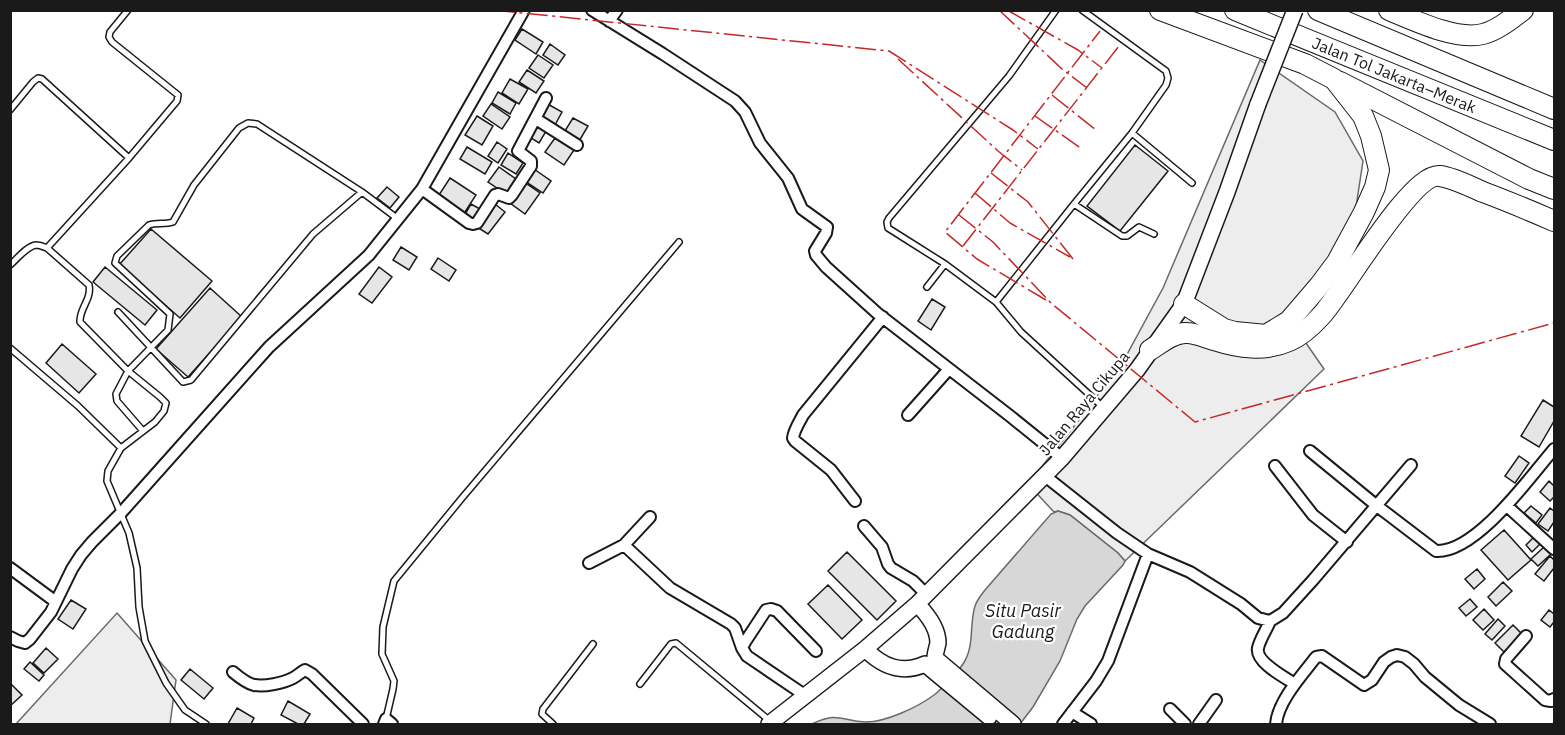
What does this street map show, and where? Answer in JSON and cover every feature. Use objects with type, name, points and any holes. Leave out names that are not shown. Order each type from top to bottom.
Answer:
[{"type":"highway","points":[[1160,10],[1305,64],[1529,179],[1554,189]]},
{"type":"highway","name":"Jalan Tol Jakarta–Merak","points":[[1235,10],[1554,140]]},
{"type":"highway","name":"Jalan Tol Jakarta–Merak","points":[[1318,10],[1554,109]]},
{"type":"highway","points":[[1389,10],[1435,28],[1460,34],[1482,34],[1499,27],[1523,10]]},
{"type":"highway","points":[[1184,304],[1224,329],[1266,335],[1289,321],[1337,262],[1364,212],[1375,187],[1379,170],[1364,116],[1334,79]]},
{"type":"highway","points":[[1150,350],[1173,336],[1187,333],[1254,349],[1276,347],[1292,340],[1322,315],[1392,217],[1410,195],[1431,177],[1438,176],[1456,181],[1554,221]]},
{"type":"main road","name":"Jalan Raya Cikupa","points":[[770,723],[865,649],[922,599],[1062,458],[1137,370],[1184,304],[1295,10]]},
{"type":"main road","points":[[865,649],[886,666],[901,669],[917,667],[930,661],[938,643],[922,599]]},
{"type":"main road","points":[[930,661],[999,724]]},
{"type":"main road","points":[[930,661],[1013,724]]},
{"type":"street","points":[[10,637],[25,642],[30,639],[51,612],[81,555],[269,347],[369,255],[422,189],[524,10]]},
{"type":"street","points":[[592,10],[741,106],[755,136],[788,177],[802,209],[827,227],[815,251],[826,267],[884,318],[1062,458]]},
{"type":"street","points":[[609,21],[617,10]]},
{"type":"street","points":[[422,189],[469,223],[477,223],[495,195],[509,198],[531,166],[531,161],[518,151],[546,98]]},
{"type":"street","points":[[536,119],[577,145]]},
{"type":"street","points":[[855,501],[831,470],[795,441],[793,435],[803,416],[884,318]]},
{"type":"street","points":[[908,415],[949,369]]},
{"type":"street","points":[[1310,451],[1377,506],[1436,550],[1445,551],[1477,533],[1507,506],[1554,449]]},
{"type":"street","points":[[1295,684],[1271,669],[1258,654],[1258,647],[1270,621],[1292,604],[1411,465]]},
{"type":"street","points":[[1275,466],[1313,515],[1347,542]]},
{"type":"street","points":[[1045,476],[1117,533],[1148,554],[1190,572],[1241,604],[1258,618],[1270,621]]},
{"type":"street","points":[[1507,506],[1554,549]]},
{"type":"street","points":[[590,563],[624,545],[650,517]]},
{"type":"street","points":[[864,526],[882,547],[891,568],[913,581],[922,599]]},
{"type":"street","points":[[624,545],[670,588],[731,624],[747,656],[806,696]]},
{"type":"street","points":[[1063,724],[1096,681],[1108,661],[1148,554]]},
{"type":"street","points":[[10,568],[56,602]]},
{"type":"street","points":[[742,648],[766,610],[771,609],[777,611],[816,651]]},
{"type":"street","points":[[1526,636],[1506,659],[1505,664],[1545,700],[1554,699]]},
{"type":"street","points":[[1276,724],[1278,712],[1295,684],[1318,656],[1322,656],[1364,685],[1372,680],[1384,662],[1391,657],[1405,657],[1459,705],[1490,724]]},
{"type":"street","points":[[233,672],[254,685],[281,682],[305,670],[312,674],[363,724]]},
{"type":"street","points":[[1199,724],[1216,700]]},
{"type":"street","points":[[1170,709],[1185,724]]},
{"type":"street","points":[[1072,712],[1091,724]]},
{"type":"lane","points":[[47,248],[129,158],[177,101],[178,95],[112,42],[109,37],[110,32],[128,10]]},
{"type":"lane","points":[[1056,10],[1009,76],[887,222],[888,228],[945,264],[996,302],[1021,332],[1105,409]]},
{"type":"lane","points":[[996,302],[1132,133],[1166,85],[1168,78],[1166,71],[1082,10]]},
{"type":"lane","points":[[10,110],[33,82],[38,78],[42,79],[129,158]]},
{"type":"lane","points":[[143,430],[117,401],[116,394],[128,371],[168,330],[170,314],[122,271],[115,263],[117,256],[148,225],[156,223],[165,225],[173,222],[194,185],[239,129],[248,123],[257,124],[362,192],[398,219]]},
{"type":"lane","points":[[1132,133],[1192,183]]},
{"type":"lane","points":[[118,312],[183,382],[191,380],[313,234],[362,192]]},
{"type":"lane","points":[[1074,204],[1122,237],[1127,236],[1139,226],[1154,234]]},
{"type":"lane","points":[[388,722],[394,681],[382,654],[383,627],[394,581],[679,242]]},
{"type":"lane","points":[[10,265],[35,245],[39,245],[47,248],[89,285],[90,291],[80,315],[80,322],[128,371],[166,403],[164,411],[155,422],[121,448],[108,471],[106,481],[129,533],[137,568],[139,608],[145,641],[166,683],[185,710],[206,724]]},
{"type":"lane","points":[[927,287],[945,264]]},
{"type":"lane","points":[[10,348],[78,406],[121,448]]},
{"type":"lane","points":[[640,684],[671,644],[676,643],[770,723]]},
{"type":"lane","points":[[554,724],[542,714],[543,708],[592,644]]},
{"type":"shaded area","points":[[1260,60],[1335,112],[1363,161],[1354,220],[1292,323],[1324,369],[1125,561],[1070,515],[1054,512],[1028,484],[1125,358],[1163,288]]},
{"type":"shaded area","points":[[117,613],[176,680],[170,724],[16,724]]},
{"type":"water","name":"Situ Pasir Gadung","points":[[1058,511],[1070,515],[1125,561],[1085,606],[1077,619],[1060,661],[1033,707],[1020,724],[812,724],[834,717],[866,722],[892,717],[911,709],[938,692],[957,672],[967,657],[973,613],[979,598],[1051,514]]},
{"type":"building","points":[[522,29],[543,42],[536,54],[515,40]]},
{"type":"building","points":[[550,44],[565,55],[558,65],[543,55]]},
{"type":"building","points":[[538,55],[553,65],[544,78],[529,68]]},
{"type":"building","points":[[527,70],[544,81],[536,93],[519,82]]},
{"type":"building","points":[[510,79],[528,89],[519,104],[502,93]]},
{"type":"building","points":[[498,92],[516,103],[510,114],[492,103]]},
{"type":"building","points":[[546,103],[562,112],[555,125],[539,115]]},
{"type":"building","points":[[491,104],[510,117],[502,129],[483,116]]},
{"type":"building","points":[[477,116],[493,126],[482,145],[465,135]]},
{"type":"building","points":[[573,118],[588,126],[578,143],[563,134]]},
{"type":"building","points":[[537,121],[548,128],[539,143],[528,136]]},
{"type":"building","points":[[555,138],[574,150],[564,165],[545,152]]},
{"type":"building","points":[[497,142],[507,149],[498,163],[488,156]]},
{"type":"building","points":[[1135,145],[1168,171],[1120,231],[1087,206]]},
{"type":"building","points":[[467,147],[492,162],[485,174],[460,159]]},
{"type":"building","points":[[508,153],[523,163],[516,174],[501,165]]},
{"type":"building","points":[[499,167],[516,179],[506,194],[488,182]]},
{"type":"building","points":[[534,169],[551,181],[543,193],[525,181]]},
{"type":"building","points":[[450,178],[476,195],[463,215],[437,198]]},
{"type":"building","points":[[524,182],[540,193],[525,214],[510,203]]},
{"type":"building","points":[[387,187],[399,197],[390,208],[377,198]]},
{"type":"building","points":[[471,204],[480,209],[473,221],[464,216]]},
{"type":"building","points":[[495,204],[505,212],[488,234],[477,227]]},
{"type":"building","points":[[151,229],[212,281],[180,318],[119,265]]},
{"type":"building","points":[[401,247],[417,257],[409,270],[393,260]]},
{"type":"building","points":[[438,258],[456,270],[449,281],[431,269]]},
{"type":"building","points":[[105,267],[157,310],[145,325],[93,282]]},
{"type":"building","points":[[379,267],[392,277],[372,303],[359,294]]},
{"type":"building","points":[[210,288],[242,317],[188,377],[156,349]]},
{"type":"building","points":[[932,299],[945,307],[931,330],[918,321]]},
{"type":"building","points":[[62,344],[96,374],[79,393],[46,363]]},
{"type":"building","points":[[1543,400],[1554,407],[1554,421],[1539,447],[1521,436]]},
{"type":"building","points":[[1519,456],[1529,463],[1515,483],[1505,476]]},
{"type":"building","points":[[1549,481],[1554,486],[1554,497],[1550,501],[1540,492]]},
{"type":"building","points":[[1531,506],[1542,515],[1536,523],[1524,513]]},
{"type":"building","points":[[1550,508],[1554,511],[1554,522],[1548,531],[1538,524]]},
{"type":"building","points":[[1504,530],[1531,560],[1508,580],[1481,550]]},
{"type":"building","points":[[1537,534],[1544,540],[1532,552],[1526,545]]},
{"type":"building","points":[[1544,547],[1551,554],[1538,566],[1531,559]]},
{"type":"building","points":[[847,552],[896,601],[877,620],[828,571]]},
{"type":"building","points":[[1550,556],[1554,560],[1554,568],[1544,581],[1535,574]]},
{"type":"building","points":[[1477,569],[1485,579],[1474,589],[1465,579]]},
{"type":"building","points":[[1503,582],[1512,591],[1496,606],[1488,597]]},
{"type":"building","points":[[828,585],[862,620],[842,639],[808,604]]},
{"type":"building","points":[[1470,599],[1477,607],[1466,616],[1459,608]]},
{"type":"building","points":[[71,600],[86,609],[73,629],[58,619]]},
{"type":"building","points":[[1484,609],[1494,620],[1483,630],[1473,620]]},
{"type":"building","points":[[1549,610],[1554,614],[1554,622],[1550,627],[1541,620]]},
{"type":"building","points":[[1498,619],[1505,626],[1492,640],[1485,634]]},
{"type":"building","points":[[1513,625],[1522,634],[1504,652],[1495,643]]},
{"type":"building","points":[[46,648],[58,659],[44,673],[33,663]]},
{"type":"building","points":[[30,662],[44,675],[39,681],[24,669]]},
{"type":"building","points":[[190,669],[213,688],[204,699],[181,680]]},
{"type":"building","points":[[10,683],[22,695],[10,706]]},
{"type":"building","points":[[288,701],[310,714],[304,724],[298,724],[281,715]]},
{"type":"building","points":[[237,708],[254,718],[251,724],[228,724]]},
{"type":"power","points":[[494,10],[889,51],[1013,130],[1038,149]]},
{"type":"power","points":[[999,10],[1062,69],[1087,88]]},
{"type":"power","points":[[1007,10],[1078,50],[1102,68]]},
{"type":"power","points":[[1046,300],[977,259],[945,232],[1100,31]]},
{"type":"power","points":[[963,246],[1119,46]]},
{"type":"power","points":[[898,59],[998,151],[1022,170]]},
{"type":"power","points":[[1052,95],[1096,130]]},
{"type":"power","points":[[1035,116],[1082,149]]},
{"type":"power","points":[[991,173],[1028,202],[1073,259]]},
{"type":"power","points":[[975,193],[1010,223],[1070,257]]},
{"type":"power","points":[[959,215],[993,242],[1051,303],[1195,422],[1554,323]]}]
